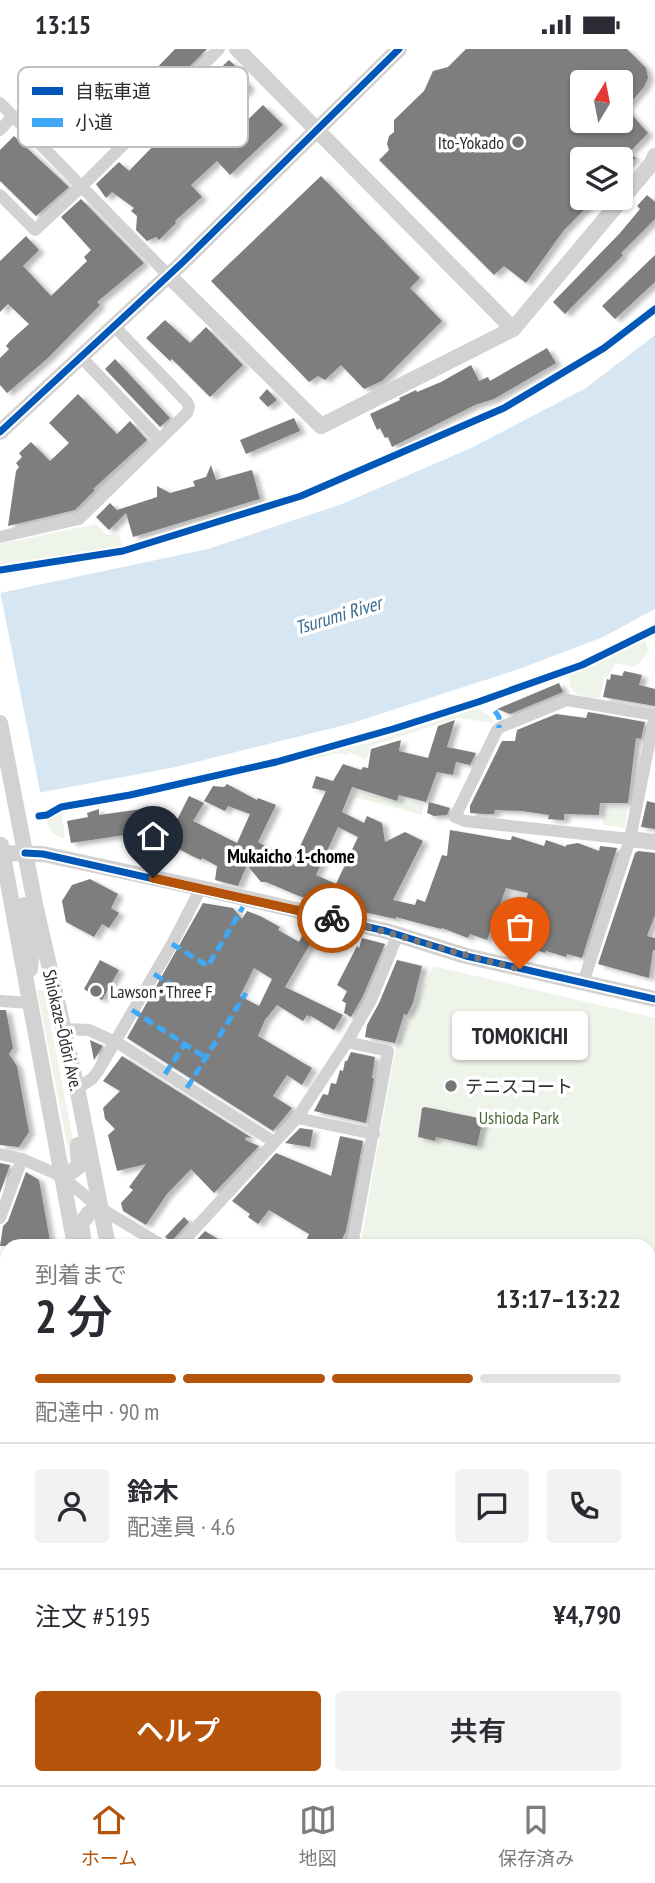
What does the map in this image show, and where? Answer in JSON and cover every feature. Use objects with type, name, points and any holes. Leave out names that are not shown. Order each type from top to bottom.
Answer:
[{"type":"street","points":[[201,67],[219,49]]},
{"type":"street","points":[[237,49],[513,329]]},
{"type":"street","points":[[0,432],[169,276],[318,132],[399,49]]},
{"type":"street","points":[[0,103],[18,121]]},
{"type":"street","points":[[0,129],[13,116]]},
{"type":"street","points":[[43,147],[321,426],[513,329],[643,174],[655,156]]},
{"type":"street","points":[[0,195],[35,230],[122,147]]},
{"type":"street","points":[[0,537],[79,519],[187,413],[187,402],[114,326]]},
{"type":"street","points":[[80,357],[160,440]]},
{"type":"street","points":[[583,983],[631,839],[655,715],[567,700],[499,728],[455,817],[465,821],[631,839],[655,842]]},
{"type":"street","name":"Shiokaze-Ōdōri Ave.","points":[[0,723],[107,1239]]},
{"type":"street","points":[[1,848],[43,854],[201,888],[398,934],[466,956],[655,999]]},
{"type":"street","name":"Shiokaze-Ōdōri Ave.","points":[[1,848],[74,1239]]},
{"type":"street","points":[[26,853],[17,867],[32,946],[27,982]]},
{"type":"street","points":[[77,1088],[92,1079],[172,944],[201,888]]},
{"type":"street","points":[[185,1239],[298,1118],[371,1000],[398,934]]},
{"type":"street","points":[[0,1000],[31,1003]]},
{"type":"street","points":[[61,1176],[74,1171],[81,1161],[59,1048],[64,1029],[89,1030],[114,1041],[274,1142]]},
{"type":"street","points":[[347,1042],[388,1051],[353,1239]]},
{"type":"street","points":[[298,1118],[374,1134]]},
{"type":"street","points":[[0,1154],[22,1159],[61,1176],[100,1208],[151,1239]]},
{"type":"street","points":[[0,1218],[22,1159]]},
{"type":"street","points":[[84,1239],[81,1224],[89,1213],[100,1208]]},
{"type":"green space","points":[[96,524],[107,535],[119,534],[124,554],[0,576],[0,544]]},
{"type":"green space","points":[[645,640],[649,652],[635,667],[616,663],[607,677],[604,677],[600,698],[582,696],[571,687],[569,674]]},
{"type":"green space","points":[[478,708],[495,723],[457,718],[371,746],[366,760],[349,752],[347,755],[339,753],[307,761],[303,759],[368,743]]},
{"type":"green space","points":[[357,791],[424,805],[422,815],[354,797]]},
{"type":"green space","points":[[603,806],[628,807],[625,828],[603,825]]},
{"type":"green space","points":[[62,813],[65,839],[52,832],[47,819]]},
{"type":"green space","name":"Ushioda Park","points":[[433,966],[655,1018],[655,1239],[361,1239],[396,1046]]},
{"type":"green space","points":[[37,990],[44,990],[77,1160],[70,1160]]},
{"type":"water","name":"Tsurumi River","points":[[655,335],[655,609],[603,637],[519,669],[349,724],[176,767],[0,800],[0,593],[208,549],[342,504],[471,448],[586,388]]},
{"type":"pier","points":[[0,591],[41,796],[0,804]]},
{"type":"building","points":[[175,49],[207,49],[189,67],[158,67]]},
{"type":"building","points":[[466,49],[627,49],[646,68],[648,78],[634,99],[634,70],[570,70],[570,133],[634,133],[634,117],[648,133],[633,149],[570,147],[570,210],[584,210],[564,230],[526,283],[504,266],[494,275],[379,160],[389,150],[387,144],[389,136],[394,132],[394,120],[424,91],[433,71],[448,67]]},
{"type":"building","points":[[229,60],[237,67],[222,67]]},
{"type":"building","points":[[263,105],[283,125],[230,175],[217,161],[191,185],[202,197],[175,221],[159,240],[156,237],[147,241],[136,230],[137,216],[131,211],[134,208],[112,192],[106,198],[96,184],[119,162],[129,171],[152,147],[248,147],[248,120]]},
{"type":"building","points":[[14,136],[18,140],[18,147],[26,147],[69,187],[36,216],[0,181],[0,150]]},
{"type":"building","points":[[321,176],[420,278],[410,288],[442,321],[382,381],[364,389],[341,365],[325,380],[318,376],[309,382],[211,281]]},
{"type":"building","points":[[647,195],[655,202],[655,219],[565,314],[553,302],[620,233],[640,209],[637,206]]},
{"type":"building","points":[[81,199],[144,263],[97,302],[100,305],[48,358],[7,393],[0,385],[0,358],[9,349],[6,346],[10,341],[29,324],[8,304],[0,312],[0,261],[26,236],[39,250],[23,266],[51,296],[87,261],[84,257],[91,250],[61,217]]},
{"type":"building","points":[[655,255],[655,282],[615,319],[602,306]]},
{"type":"building","points":[[165,320],[190,343],[206,327],[243,365],[210,397],[172,359],[170,361],[146,338]]},
{"type":"building","points":[[547,348],[556,363],[494,399],[475,405],[392,447],[388,437],[385,438],[380,428],[377,430],[370,414],[416,390],[417,392],[441,382],[471,365],[479,381],[488,377],[490,381]]},
{"type":"building","points":[[115,359],[170,418],[160,427],[105,369]]},
{"type":"building","points":[[267,389],[277,400],[268,407],[259,398]]},
{"type":"building","points":[[78,394],[117,434],[130,421],[147,440],[93,489],[95,490],[75,510],[8,526],[16,471],[19,467],[16,463],[22,457],[19,453],[31,442],[50,461],[69,443],[49,423]]},
{"type":"building","points":[[294,418],[300,431],[246,454],[240,440]]},
{"type":"building","points":[[211,465],[216,480],[252,470],[260,499],[133,537],[126,513],[109,530],[96,517],[110,503],[117,510],[157,497],[157,486],[170,493],[195,486],[193,481],[206,477]]},
{"type":"building","points":[[624,671],[642,675],[639,685],[655,689],[655,706],[603,697],[607,679],[610,680],[611,674],[622,676]]},
{"type":"building","points":[[559,683],[563,692],[510,714],[497,709]]},
{"type":"building","points":[[588,712],[645,722],[641,739],[636,738],[628,803],[600,803],[599,815],[564,814],[564,820],[548,819],[549,815],[522,811],[470,813],[470,806],[502,741],[515,741],[517,730],[556,714],[586,718]]},
{"type":"building","points":[[455,720],[447,747],[476,753],[470,765],[456,762],[453,775],[437,772],[426,802],[399,795],[397,801],[352,787],[342,812],[364,823],[367,816],[382,823],[385,842],[405,832],[423,841],[393,900],[415,905],[417,899],[425,902],[442,855],[447,856],[450,830],[508,840],[511,840],[512,836],[544,846],[546,840],[566,847],[578,843],[599,851],[600,846],[617,848],[582,958],[546,951],[545,953],[513,942],[528,893],[506,888],[487,940],[470,934],[468,938],[442,928],[359,911],[314,890],[310,899],[299,896],[261,882],[247,865],[238,886],[215,880],[217,866],[166,842],[189,796],[204,803],[193,821],[237,843],[250,814],[228,806],[225,811],[204,801],[213,786],[224,787],[227,784],[257,800],[258,798],[276,805],[258,842],[294,859],[326,791],[312,788],[316,776],[333,781],[343,764],[361,770],[363,767],[368,768],[371,749],[401,740],[399,751],[428,758],[438,726]],"holes":[[[338,827],[358,837],[336,884],[316,875]]]},
{"type":"building","points":[[647,801],[655,803],[655,829],[641,827]]},
{"type":"building","points":[[429,802],[450,808],[447,815],[434,816],[427,813]]},
{"type":"building","points":[[160,808],[165,829],[71,843],[67,821],[88,817],[87,813],[99,809],[99,815]]},
{"type":"building","points":[[635,853],[655,853],[655,915],[647,936],[655,938],[655,950],[649,978],[598,964]]},
{"type":"building","points":[[90,879],[118,894],[111,908],[119,913],[109,928],[102,924],[94,937],[66,922],[62,901],[72,885]]},
{"type":"building","points":[[203,903],[233,908],[242,919],[247,911],[260,916],[299,942],[307,926],[321,929],[285,987],[343,1015],[334,1030],[311,1016],[307,1015],[303,1021],[277,1005],[265,1020],[258,1036],[312,1068],[302,1085],[287,1075],[273,1096],[292,1108],[273,1131],[127,1038]],"holes":[[[254,968],[272,979],[259,1006],[240,996]]]},
{"type":"building","points":[[362,938],[385,944],[351,1017],[344,1013],[346,1003],[342,1001],[347,991],[337,985]]},
{"type":"building","points":[[100,960],[119,970],[102,1000],[84,989]]},
{"type":"building","points":[[397,960],[422,966],[413,1003],[407,1015],[404,1014],[395,1043],[365,1037],[367,1025]]},
{"type":"building","points":[[0,1010],[6,1010],[13,1048],[9,1054],[17,1066],[29,1132],[19,1147],[0,1145]]},
{"type":"building","points":[[90,1040],[103,1046],[94,1060]]},
{"type":"building","points":[[351,1052],[375,1057],[366,1123],[314,1111],[323,1094],[328,1095],[331,1083],[336,1084],[340,1070],[343,1071]]},
{"type":"building","points":[[122,1056],[252,1138],[246,1137],[245,1140],[259,1146],[214,1193],[191,1169],[167,1194],[146,1225],[123,1211],[121,1203],[133,1190],[129,1187],[146,1164],[117,1171],[108,1135],[115,1129],[105,1119],[103,1108],[120,1091],[103,1081]]},
{"type":"building","points":[[422,1108],[483,1119],[477,1146],[436,1137],[435,1141],[418,1137]]},
{"type":"building","points":[[300,1128],[313,1130],[310,1147],[285,1143]]},
{"type":"building","points":[[340,1136],[363,1141],[342,1239],[307,1239],[309,1234],[269,1210],[258,1224],[248,1217],[250,1214],[232,1201],[276,1153],[331,1176]]},
{"type":"building","points":[[0,1163],[10,1165],[0,1193]]},
{"type":"building","points":[[26,1172],[39,1180],[50,1239],[1,1239],[3,1226],[8,1221]]},
{"type":"building","points":[[184,1217],[189,1222],[174,1239],[165,1237]]},
{"type":"building","points":[[205,1231],[218,1239],[198,1239]]},
{"type":"marked path","points":[[495,711],[499,717],[499,728]]},
{"type":"marked path","points":[[172,944],[208,966],[243,907]]},
{"type":"marked path","points":[[154,974],[189,996]]},
{"type":"marked path","points":[[187,1088],[246,993]]},
{"type":"marked path","points":[[132,1010],[206,1058]]},
{"type":"marked path","points":[[165,1074],[185,1044]]},
{"type":"cycle path","points":[[0,432],[183,262],[399,49]]},
{"type":"cycle path","points":[[0,570],[123,551],[301,496],[504,408],[604,348],[655,309]]},
{"type":"cycle path","points":[[39,816],[47,815],[61,807],[130,795],[276,762],[393,729],[582,665],[655,629]]},
{"type":"cycle path","points":[[25,853],[43,854],[386,931],[466,956],[655,999]]},
{"type":"way so far","points":[[332,918],[520,969]]},
{"type":"place","name":"Ito-Yokado","points":[[518,142]]},
{"type":"place","name":"TOMOKICHI","points":[[520,969]]},
{"type":"place","name":"Lawson･Three F","points":[[96,991]]},
{"type":"place","name":"テニスコート","points":[[451,1086]]},
{"type":"district","name":"Mukaicho 1-chome","points":[[291,856]]},
{"type":"route","points":[[153,878],[332,918]]}]
